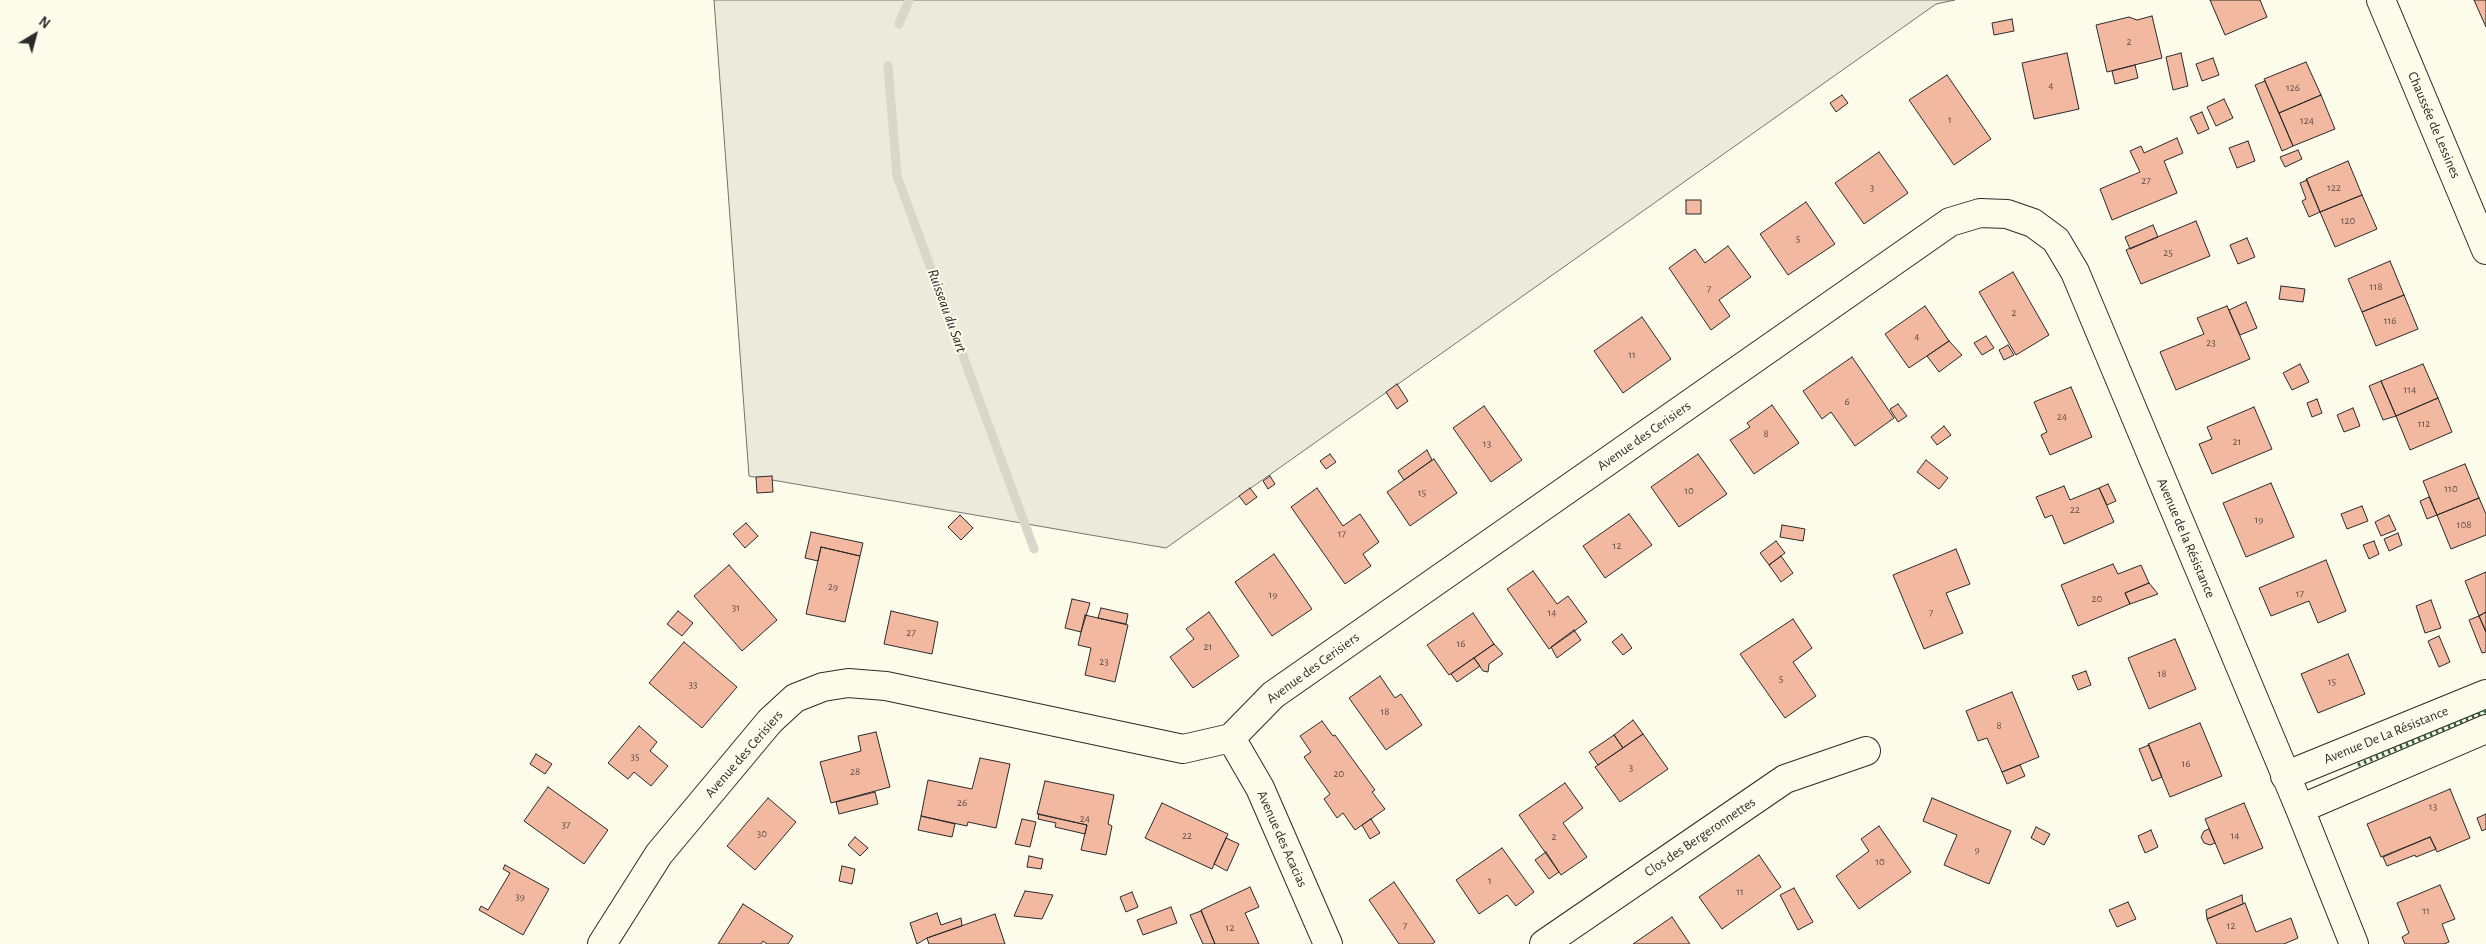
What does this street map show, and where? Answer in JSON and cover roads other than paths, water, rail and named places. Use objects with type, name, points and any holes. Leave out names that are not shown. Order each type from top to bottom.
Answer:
[{"type":"street","name":"Chaussée de Lessines","points":[[2381,0],[2486,250]]},
{"type":"street","name":"Avenue de la Résistance","points":[[1950,222],[1980,213],[2007,214],[2033,223],[2056,240],[2075,272],[2300,809],[2354,944]]},
{"type":"street","name":"Avenue des Cerisiers","points":[[602,944],[659,854],[770,721],[795,698],[823,687],[848,683],[886,686],[1183,749],[1231,738],[1273,695],[1950,222]]},
{"type":"street","name":"Avenue De La Résistance","points":[[2285,776],[2486,694]]},
{"type":"street","points":[[2300,809],[2486,729]]},
{"type":"street","name":"Avenue des Acacias","points":[[1231,738],[1260,788],[1328,944]]},
{"type":"street","name":"Clos des Bergeronnettes","points":[[1544,944],[1786,779],[1866,751]]},
{"type":"waterway","name":"Ruisseau du Sart","points":[[899,24],[909,0]]},
{"type":"waterway","name":"Ruisseau du Sart","points":[[888,66],[897,176],[1034,549]]}]
